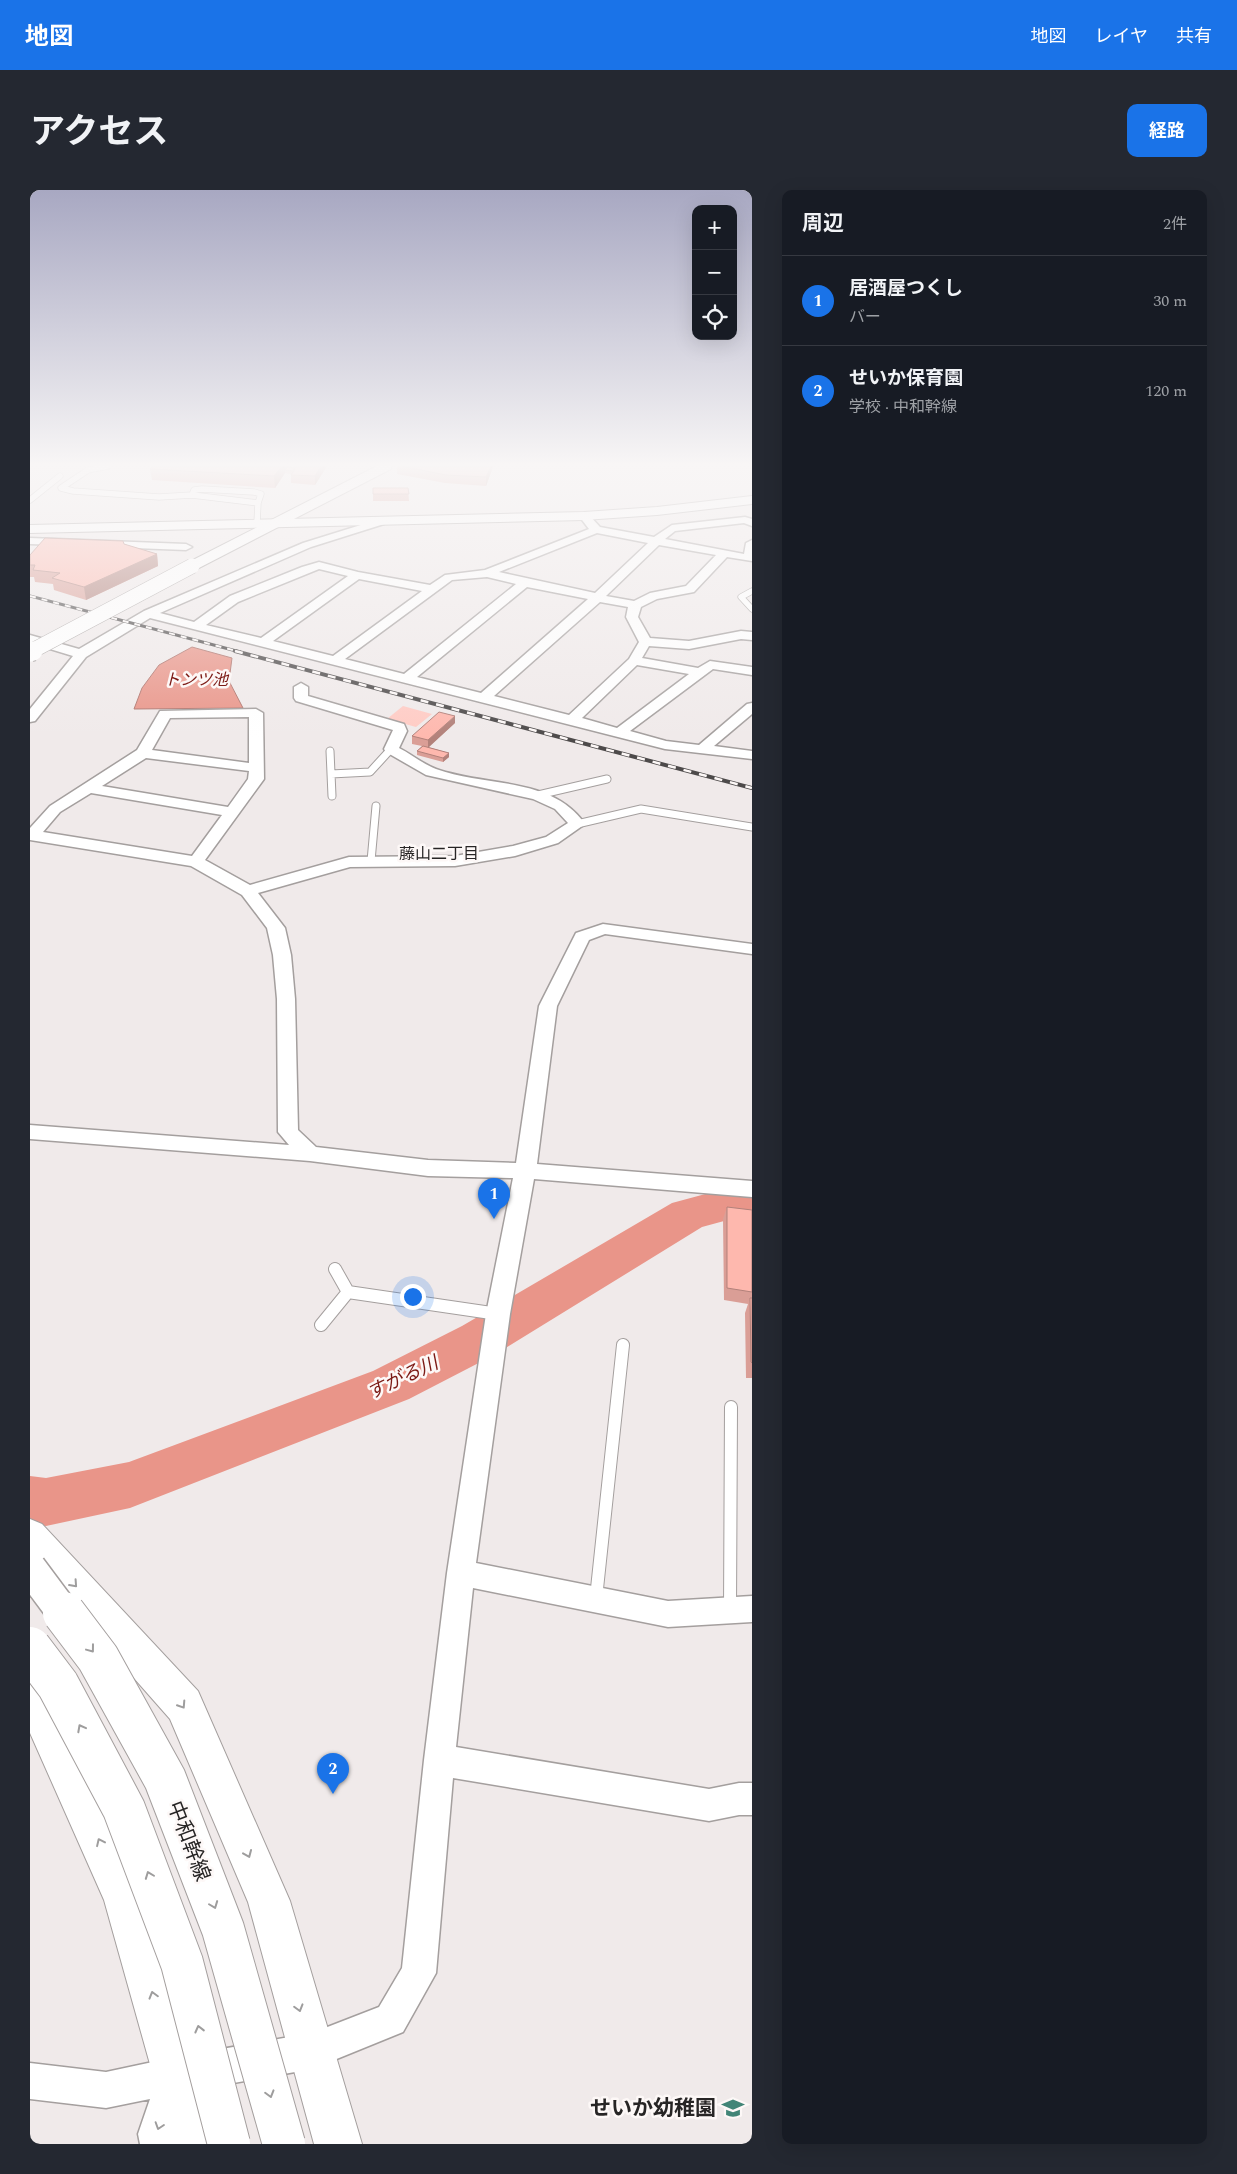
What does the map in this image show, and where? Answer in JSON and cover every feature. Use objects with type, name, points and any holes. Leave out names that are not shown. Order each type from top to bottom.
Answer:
[{"type":"main road","points":[[30,652],[209,557]]},
{"type":"main road","points":[[30,1535],[184,1705],[269,1900],[338,2144]]},
{"type":"main road","name":"中和幹線","points":[[30,1568],[98,1658],[165,1779],[223,1929],[284,2144]]},
{"type":"main road","points":[[30,1648],[58,1685],[124,1809],[182,1963],[229,2144]]},
{"type":"main road","points":[[30,1700],[44,1720],[125,1897],[176,2075],[192,2144]]},
{"type":"street","points":[[335,661],[449,576],[486,573],[526,557]]},
{"type":"street","points":[[483,698],[597,598],[639,557]]},
{"type":"street","points":[[486,573],[525,583],[635,605],[654,596],[690,589],[721,557]]},
{"type":"street","points":[[30,718],[81,654],[148,614],[276,558],[306,569]]},
{"type":"street","points":[[196,626],[234,599],[319,565],[357,575],[431,588]]},
{"type":"street","points":[[263,643],[357,575]]},
{"type":"street","points":[[406,679],[525,583]]},
{"type":"street","points":[[635,605],[632,618],[645,642]]},
{"type":"street","points":[[148,614],[572,720],[664,745],[752,755]]},
{"type":"street","points":[[645,642],[688,645],[742,635],[752,636]]},
{"type":"street","points":[[30,638],[56,648],[81,654]]},
{"type":"street","points":[[572,720],[634,661],[645,642]]},
{"type":"street","points":[[30,662],[56,648]]},
{"type":"street","points":[[634,661],[700,672]]},
{"type":"street","points":[[620,733],[710,665],[752,671]]},
{"type":"street","points":[[248,891],[349,862],[454,862],[515,851],[552,840],[577,824],[560,806],[538,795],[431,772],[391,749],[400,731],[399,726],[301,698],[301,688]]},
{"type":"street","points":[[701,750],[750,711]]},
{"type":"street","points":[[31,835],[55,809],[143,753],[165,714],[256,713],[256,779],[196,862]]},
{"type":"street","points":[[143,753],[256,768]]},
{"type":"street","points":[[89,788],[233,812]]},
{"type":"street","points":[[31,835],[196,862],[248,891],[276,928],[282,955],[286,999],[288,1132],[310,1154]]},
{"type":"street","points":[[30,2081],[106,2090],[176,2075],[312,2051],[391,2020],[419,1973],[439,1760],[461,1573],[493,1346],[525,1170],[548,1006],[582,937],[603,929],[752,949]]},
{"type":"street","points":[[30,1132],[310,1154],[428,1168],[525,1170],[752,1189]]},
{"type":"street","points":[[461,1573],[668,1614],[741,1610]]},
{"type":"street","points":[[439,1760],[709,1805],[739,1799],[752,1799]]},
{"type":"street","points":[[158,2144],[156,2134],[176,2075]]},
{"type":"lane","points":[[752,591],[741,597],[752,609]]},
{"type":"lane","points":[[330,774],[370,772],[391,749]]},
{"type":"lane","points":[[330,751],[332,796]]},
{"type":"lane","points":[[538,795],[607,779]]},
{"type":"lane","points":[[371,861],[376,806]]},
{"type":"lane","points":[[577,824],[641,809],[752,827]]},
{"type":"lane","points":[[336,1269],[348,1292]]},
{"type":"lane","points":[[348,1292],[498,1314]]},
{"type":"lane","points":[[321,1325],[348,1292]]},
{"type":"lane","points":[[596,1599],[624,1345]]},
{"type":"lane","points":[[731,1407],[741,1610]]},
{"type":"shaded area","points":[[403,706],[432,714],[416,727],[387,719]]},
{"type":"water","name":"トンツ池","points":[[192,647],[232,658],[229,681],[243,708],[134,709],[142,688],[159,665]]},
{"type":"building","points":[[30,557],[150,557],[84,587],[52,578],[60,573],[33,570],[35,565],[30,565]]},
{"type":"building","points":[[439,712],[455,716],[428,740],[412,736]]},
{"type":"building","points":[[423,746],[449,753],[443,758],[417,751]]},
{"type":"building","points":[[727,1207],[752,1210],[752,1292],[727,1288]]},
{"type":"building","points":[[750,1298],[752,1298],[752,1363],[751,1362]]},
{"type":"waterway","name":"すがる川","points":[[30,1500],[46,1502],[130,1485],[391,1385],[479,1340],[688,1214],[724,1205],[752,1204]]},
{"type":"railway","points":[[30,596],[240,652]]},
{"type":"railway","points":[[235,651],[752,788]]},
{"type":"place","name":"居酒屋つくし","points":[[494,1219]]},
{"type":"place","name":"せいか保育園","points":[[333,1794]]},
{"type":"place","name":"せいか幼稚園","points":[[733,2108]]},
{"type":"district","name":"藤山二丁目","points":[[439,853]]}]
